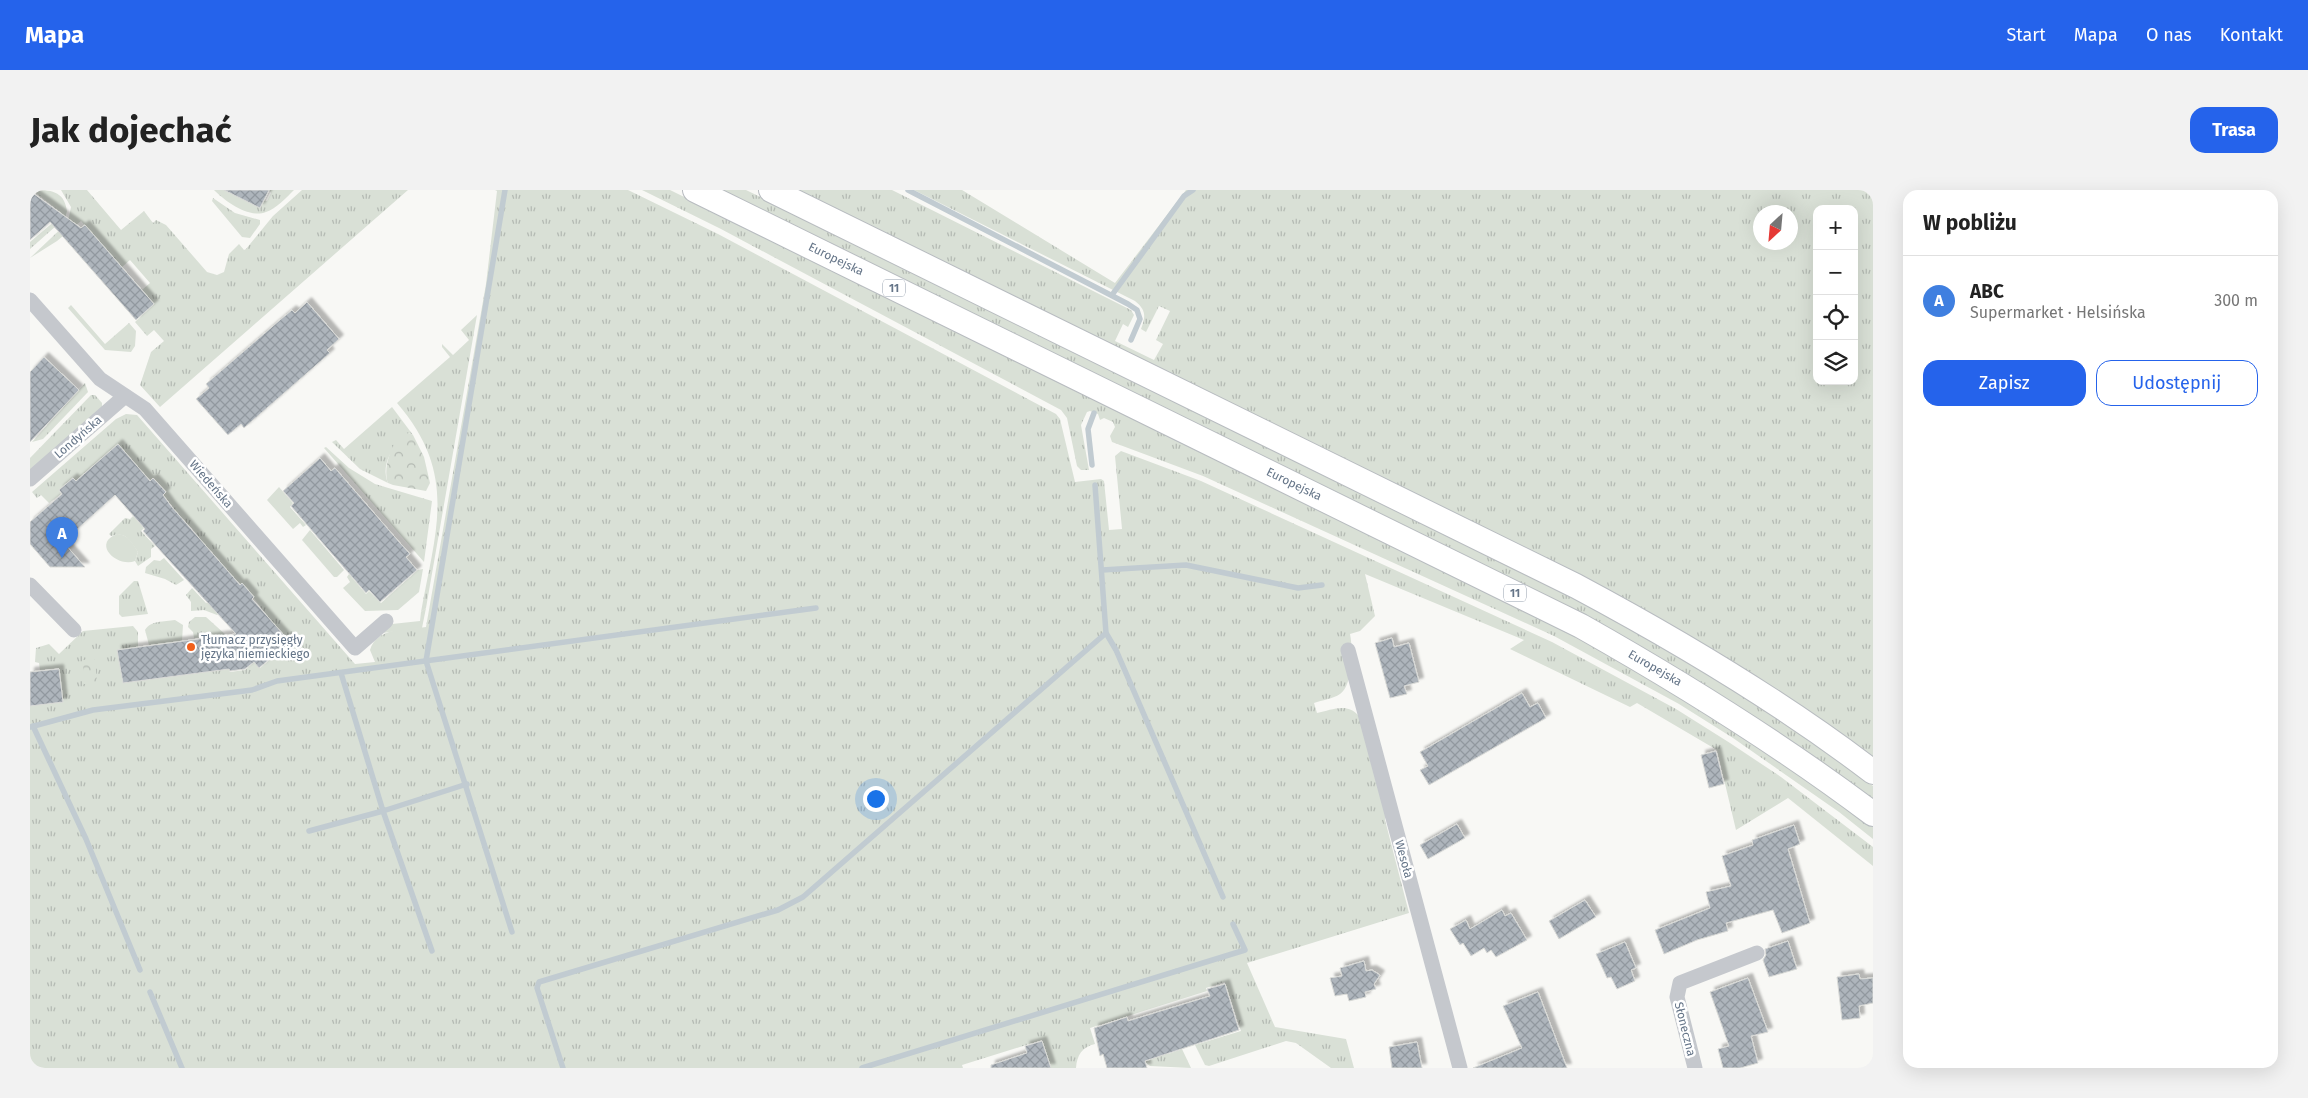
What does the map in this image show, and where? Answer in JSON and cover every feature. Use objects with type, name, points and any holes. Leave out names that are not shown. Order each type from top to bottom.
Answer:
[{"type":"main road","name":"Europejska","points":[[695,190],[1581,626],[1663,672],[1730,714],[1873,814]]},
{"type":"main road","points":[[771,190],[1576,586],[1716,666],[1873,772]]},
{"type":"street","name":"Wiedeńska","points":[[30,300],[100,379],[145,409],[355,648],[386,621]]},
{"type":"street","name":"Londyńska","points":[[30,479],[125,396]]},
{"type":"street","points":[[30,585],[74,630]]},
{"type":"street","name":"Wesoła","points":[[1348,650],[1460,1068]]},
{"type":"street","name":"Słoneczna","points":[[1695,1068],[1677,997],[1680,984],[1757,953]]},
{"type":"green space","points":[[32,190],[45,190],[59,195],[63,199],[67,211],[65,218],[30,249],[30,242],[63,214]]},
{"type":"green space","points":[[61,190],[87,190],[121,230],[144,211],[153,223],[156,220],[166,225],[207,272],[217,275],[224,272],[229,254],[239,244],[244,250],[246,249],[273,216],[302,190],[408,190],[160,407],[140,385],[151,352],[164,341],[154,330],[147,336],[135,322],[154,304],[142,290],[150,283],[130,260],[122,267],[81,221],[57,241],[30,258],[68,222],[71,207]]},
{"type":"green space","points":[[214,190],[224,190],[260,208],[264,200],[267,201],[271,193],[269,190],[294,190],[274,208],[259,214],[238,208]]},
{"type":"green space","points":[[495,190],[628,190],[718,234],[1056,414],[1060,419],[1075,482],[1101,479],[1104,481],[1109,530],[1122,529],[1115,456],[1121,451],[1201,481],[1552,642],[1676,709],[1781,777],[1873,847],[1873,866],[1788,798],[1736,830],[1717,750],[1637,703],[1630,707],[1510,649],[1524,640],[1365,574],[1375,616],[1360,631],[1350,634],[1352,648],[1351,666],[1350,675],[1344,689],[1334,697],[1314,703],[1317,713],[1344,708],[1359,716],[1386,814],[1385,820],[1409,913],[1247,963],[1275,1027],[1346,1039],[1354,1068],[1331,1068],[1296,1043],[1286,1041],[1209,1066],[1205,1065],[1195,1045],[1241,1031],[1225,982],[1206,988],[1207,991],[1090,1028],[1095,1044],[1081,1052],[1076,1068],[1051,1068],[1042,1040],[962,1065],[963,1068],[30,1068],[30,706],[63,702],[59,668],[40,670],[39,663],[35,662],[36,648],[49,644],[59,654],[83,631],[133,626],[138,632],[138,647],[117,650],[123,683],[229,669],[230,672],[245,670],[254,662],[260,668],[291,642],[265,616],[266,614],[242,583],[240,584],[233,576],[230,579],[221,568],[223,565],[211,551],[208,553],[193,536],[196,533],[183,519],[180,521],[171,510],[174,508],[163,495],[166,492],[154,478],[150,480],[143,472],[141,473],[118,444],[76,481],[73,478],[59,490],[61,494],[49,503],[41,495],[37,498],[32,492],[116,419],[126,414],[137,415],[355,664],[375,662],[370,650],[379,637],[393,631],[426,627],[486,284],[497,191]]},
{"type":"green space","points":[[642,190],[670,190],[1553,624],[1682,696],[1847,807],[1873,827],[1873,839],[1839,812],[1733,738],[1679,704],[1554,636],[1203,476],[1112,442],[1110,436],[1115,427],[1113,422],[1104,418],[1100,420],[1098,414],[1090,411],[1087,412],[1081,425],[1089,470],[1081,470],[1077,466],[1067,418],[1061,410],[721,229]]},
{"type":"green space","points":[[718,190],[746,190],[1582,601],[1717,679],[1771,713],[1873,786],[1873,802],[1764,724]]},
{"type":"green space","points":[[796,190],[892,190],[1131,310],[1134,315],[1128,327],[1123,324],[1115,341],[1154,360],[1163,344],[1156,340],[1170,311],[1159,306],[1146,332],[1141,329],[1144,320],[1143,310],[1135,301],[914,190],[962,190],[1115,283],[1186,190],[1873,190],[1873,761],[1813,716]]},
{"type":"green space","points":[[213,198],[235,213],[260,220],[260,224],[250,238],[242,237],[212,201]]},
{"type":"green space","points":[[71,305],[105,344],[129,323],[136,331],[135,346],[131,352],[105,350],[68,308]]},
{"type":"green space","points":[[477,315],[426,608],[421,612],[436,528],[435,478],[429,454],[416,429],[397,403],[450,357],[442,347],[442,344],[453,355],[469,340],[461,330]]},
{"type":"green space","points":[[85,383],[88,392],[43,439],[32,442]]},
{"type":"green space","points":[[91,395],[95,395],[102,403],[102,409],[30,473],[30,458]]},
{"type":"green space","points":[[392,407],[413,435],[409,433],[403,437],[390,455],[386,468],[388,483],[360,469],[332,442],[336,440],[344,449]]},
{"type":"green space","points":[[409,433],[413,435],[424,457],[430,483],[426,491],[393,485],[388,483],[386,477],[386,470],[393,446],[403,435]]},
{"type":"green space","points":[[326,447],[349,468],[375,484],[432,501],[424,562],[324,448]]},
{"type":"green space","points":[[279,487],[293,503],[290,507],[306,525],[303,527],[300,523],[293,529],[267,500]]},
{"type":"green space","points":[[133,516],[144,528],[141,531],[155,546],[151,549],[151,557],[138,566],[135,561],[138,552],[130,541],[121,535],[111,536],[109,534],[125,518],[130,519]]},
{"type":"green space","points":[[310,530],[344,570],[337,577],[334,577],[302,540]]},
{"type":"green space","points":[[117,534],[121,534],[130,540],[138,552],[135,561],[121,561],[110,554],[106,543]]},
{"type":"green space","points":[[164,558],[184,580],[176,585],[165,579],[145,573],[146,567],[154,560],[160,561]]},
{"type":"green space","points":[[423,569],[419,592],[398,610],[365,611],[343,588],[350,582],[347,577],[349,574],[366,594],[369,591],[381,603],[418,570]]},
{"type":"green space","points":[[134,581],[138,581],[148,614],[122,617],[119,614],[119,596]]},
{"type":"green space","points":[[192,588],[219,613],[217,615],[204,610],[191,611],[191,602],[186,595]]},
{"type":"green space","points":[[426,608],[422,628],[382,633],[392,624],[420,621],[421,612]]},
{"type":"green space","points":[[195,617],[206,617],[226,635],[194,638],[193,632],[188,627],[189,622]]},
{"type":"green space","points":[[175,620],[183,625],[182,641],[149,645],[145,630],[151,624]]},
{"type":"green space","points":[[95,659],[97,683],[84,684],[83,660]]},
{"type":"green space","points":[[1182,1049],[1191,1068],[1150,1066],[1146,1063],[1142,1051],[1167,1050],[1168,1054]]},
{"type":"building","points":[[224,190],[269,190],[260,208]]},
{"type":"building","points":[[30,191],[81,228],[85,225],[154,304],[136,320],[50,222],[30,240]]},
{"type":"building","points":[[307,302],[339,339],[327,350],[330,353],[244,428],[241,424],[228,435],[196,399],[209,388],[206,384],[292,310],[295,313]]},
{"type":"building","points":[[44,357],[79,390],[30,442],[30,372]]},
{"type":"building","points":[[118,444],[150,481],[153,478],[166,492],[163,495],[171,506],[240,585],[242,583],[254,597],[252,599],[290,642],[259,668],[254,662],[245,669],[230,671],[229,669],[123,683],[117,650],[236,634],[143,531],[145,529],[115,495],[63,542],[85,567],[50,567],[30,544],[30,522],[62,494],[59,490],[73,478],[76,481]]},
{"type":"building","points":[[320,458],[331,471],[335,468],[410,554],[406,557],[417,570],[380,602],[369,590],[366,593],[291,506],[294,503],[283,491]]},
{"type":"building","points":[[1392,638],[1394,647],[1409,643],[1419,682],[1404,686],[1407,694],[1390,698],[1375,643]]},
{"type":"building","points":[[59,669],[63,702],[30,706],[30,672]]},
{"type":"building","points":[[1522,693],[1530,707],[1538,703],[1546,718],[1429,785],[1420,770],[1428,766],[1420,752]]},
{"type":"building","points":[[1716,751],[1724,784],[1709,788],[1701,755]]},
{"type":"building","points":[[1457,824],[1465,838],[1428,859],[1420,845]]},
{"type":"building","points":[[1794,825],[1800,844],[1788,849],[1810,923],[1782,933],[1773,910],[1726,923],[1728,931],[1697,940],[1664,954],[1655,930],[1710,908],[1706,892],[1731,886],[1722,856],[1753,845],[1752,840]]},
{"type":"building","points":[[1585,900],[1596,917],[1559,939],[1549,921]]},
{"type":"building","points":[[1502,910],[1505,916],[1511,913],[1527,940],[1496,957],[1491,950],[1487,953],[1484,948],[1471,956],[1463,943],[1460,945],[1450,929],[1466,920],[1470,929]]},
{"type":"building","points":[[1788,941],[1797,969],[1769,977],[1763,960],[1766,955],[1765,949]]},
{"type":"building","points":[[1625,942],[1636,968],[1631,970],[1635,981],[1617,989],[1611,977],[1607,978],[1596,954]]},
{"type":"building","points":[[1364,961],[1366,971],[1372,970],[1380,975],[1374,984],[1376,989],[1365,992],[1366,997],[1349,1001],[1347,994],[1335,996],[1330,978],[1342,976],[1340,968]]},
{"type":"building","points":[[1859,974],[1860,979],[1873,978],[1873,1003],[1859,1006],[1860,1018],[1842,1020],[1837,977]]},
{"type":"building","points":[[1748,978],[1768,1032],[1751,1036],[1758,1063],[1740,1068],[1723,1068],[1718,1049],[1729,1046],[1710,992]]},
{"type":"building","points":[[1225,984],[1239,1030],[1145,1061],[1147,1068],[1107,1068],[1103,1054],[1100,1056],[1094,1028],[1127,1017],[1128,1021],[1210,996],[1207,989]]},
{"type":"building","points":[[1538,992],[1567,1068],[1473,1068],[1522,1048],[1503,1006]]},
{"type":"building","points":[[1042,1041],[1051,1068],[991,1068],[991,1065],[1027,1053],[1025,1046]]},
{"type":"building","points":[[1417,1042],[1422,1068],[1392,1068],[1389,1047]]},
{"type":"waterway","points":[[505,190],[426,661],[512,932]]},
{"type":"waterway","points":[[908,190],[1137,310],[1140,319],[1131,340]]},
{"type":"waterway","points":[[1112,295],[1184,196],[1193,190]]},
{"type":"waterway","points":[[1092,465],[1088,429],[1094,413]]},
{"type":"waterway","points":[[1095,485],[1106,633],[1116,650],[1223,897]]},
{"type":"waterway","points":[[1102,570],[1186,565],[1298,588],[1322,585]]},
{"type":"waterway","points":[[30,727],[93,710],[252,690],[277,681],[816,608]]},
{"type":"waterway","points":[[563,1068],[537,988],[539,982],[778,910],[803,897],[1106,633]]},
{"type":"waterway","points":[[341,673],[383,811],[432,951]]},
{"type":"waterway","points":[[33,726],[86,839],[140,970]]},
{"type":"waterway","points":[[309,831],[383,811],[467,784]]},
{"type":"waterway","points":[[862,1068],[1245,950],[1233,924]]},
{"type":"waterway","points":[[150,992],[182,1068]]},
{"type":"place","name":"ABC","points":[[62,558]]},
{"type":"place","name":"Tłumacz przysięgły języka niemieckiego","points":[[191,647]]}]
